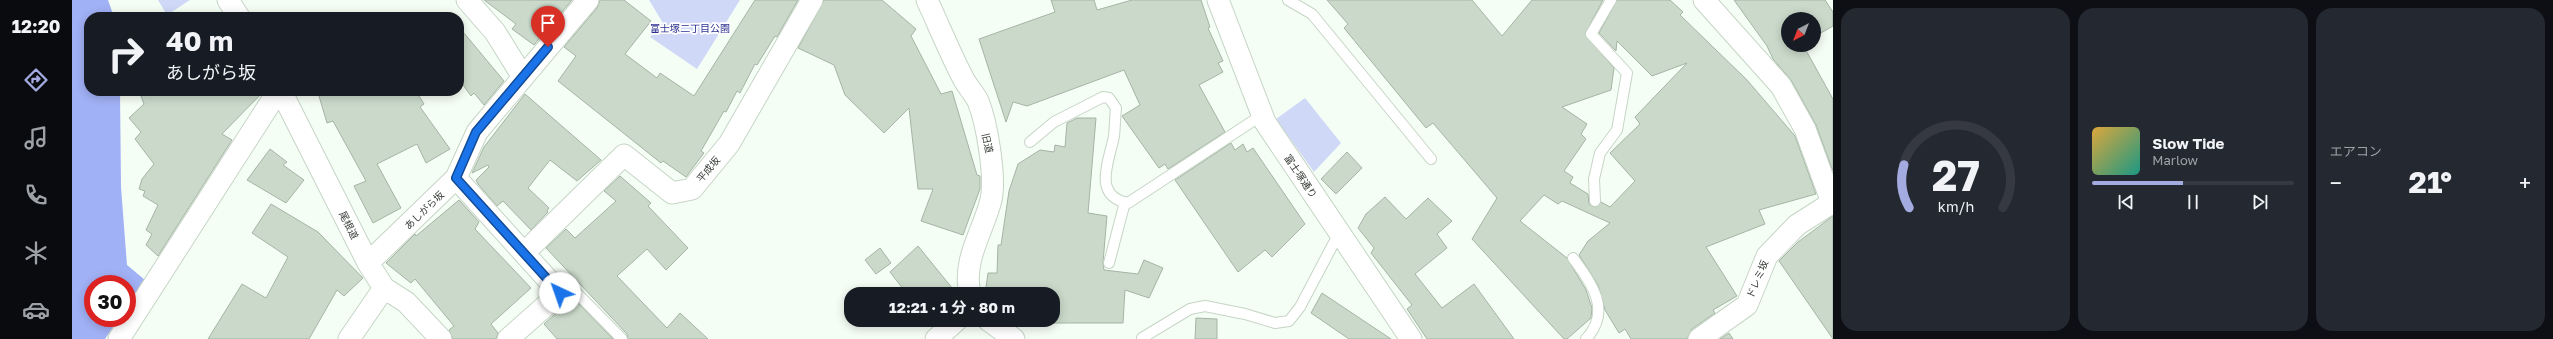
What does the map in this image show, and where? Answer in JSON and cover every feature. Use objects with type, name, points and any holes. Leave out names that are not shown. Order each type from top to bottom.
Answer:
[{"type":"street","points":[[228,0],[236,12]]},
{"type":"street","points":[[467,0],[495,32],[523,76]]},
{"type":"street","name":"あしがら坂","points":[[368,263],[456,178],[476,132],[588,0]]},
{"type":"street","name":"平成坂","points":[[524,253],[624,155],[672,193],[692,189],[729,144],[812,0]]},
{"type":"street","name":"富士塚通り","points":[[1218,0],[1262,115],[1339,234],[1411,339]]},
{"type":"street","points":[[1704,0],[1781,86],[1805,130],[1832,203]]},
{"type":"street","name":"旧道","points":[[931,1],[963,79],[978,101],[991,157],[993,175],[991,200],[971,255],[968,275],[969,287]]},
{"type":"street","points":[[119,339],[277,96]]},
{"type":"street","name":"尾根道","points":[[283,96],[368,263],[384,288],[406,302],[441,339]]},
{"type":"street","points":[[456,178],[560,293],[508,339]]},
{"type":"street","name":"ドレミ坂","points":[[1698,339],[1747,305],[1767,256],[1797,225],[1832,203]]},
{"type":"street","points":[[349,339],[384,288]]},
{"type":"street","points":[[936,339],[949,327]]},
{"type":"street","points":[[998,327],[1014,339]]},
{"type":"lane","points":[[1288,0],[1312,14],[1431,158]]},
{"type":"lane","points":[[1595,201],[1594,179],[1597,164],[1600,153],[1617,130],[1627,73],[1591,34],[1611,0]]},
{"type":"lane","points":[[1030,142],[1054,122],[1102,98],[1109,98],[1116,108],[1114,136],[1104,178],[1107,187],[1114,197],[1128,203],[1262,115]]},
{"type":"lane","points":[[1108,263],[1125,202]]},
{"type":"lane","points":[[1143,338],[1190,309],[1205,306],[1245,314],[1275,323],[1289,321],[1300,307],[1339,234]]},
{"type":"lane","points":[[1573,258],[1596,294],[1599,308],[1596,329],[1586,339]]},
{"type":"lane","points":[[560,293],[570,286],[622,339]]},
{"type":"green space","points":[[158,0],[190,0],[172,12],[165,12]]},
{"type":"green space","name":"富士塚二丁目公園","points":[[649,0],[740,0],[697,69],[650,37],[663,23]]},
{"type":"green space","points":[[1305,98],[1341,143],[1314,172],[1276,119]]},
{"type":"shaded area","points":[[72,0],[108,0],[112,12],[84,12],[84,96],[120,96],[121,187],[127,265],[145,280],[136,294],[136,275],[84,275],[84,327],[113,327],[105,339],[72,339]]},
{"type":"building","points":[[484,0],[572,0],[534,45],[512,29],[516,24]]},
{"type":"building","points":[[600,0],[624,0],[651,21],[625,54],[657,78],[660,73],[694,96],[755,0],[798,0],[777,37],[775,36],[757,65],[755,64],[740,93],[737,91],[726,112],[724,111],[701,151],[704,153],[686,177],[663,161],[661,163],[558,81],[576,56],[564,47],[597,8]]},
{"type":"building","points":[[824,0],[882,0],[916,29],[911,36],[941,94],[952,91],[977,175],[980,176],[980,189],[963,235],[921,221],[933,189],[918,189],[909,108],[884,133],[845,95],[834,65],[798,48]]},
{"type":"building","points":[[1051,0],[1094,0],[1097,10],[1132,0],[1201,0],[1210,27],[1208,28],[1223,61],[1218,63],[1223,72],[1199,85],[1225,132],[1168,169],[1165,164],[1159,168],[1122,116],[1140,105],[1124,70],[1027,106],[1013,102],[1006,122],[979,39],[1055,12]]},
{"type":"building","points":[[1327,0],[1472,0],[1502,36],[1532,0],[1603,0],[1585,34],[1614,68],[1611,90],[1562,107],[1587,124],[1581,134],[1586,139],[1564,171],[1573,177],[1570,183],[1588,194],[1589,204],[1595,207],[1601,202],[1610,207],[1635,181],[1610,153],[1640,124],[1635,117],[1687,63],[1652,76],[1617,41],[1616,51],[1599,33],[1617,0],[1670,0],[1683,12],[1680,15],[1747,80],[1795,136],[1816,194],[1759,210],[1765,224],[1706,247],[1737,296],[1713,310],[1715,313],[1692,329],[1687,339],[1631,339],[1625,329],[1619,333],[1605,310],[1598,285],[1579,255],[1588,241],[1610,223],[1562,201],[1558,204],[1544,195],[1520,221],[1567,258],[1586,290],[1592,308],[1591,318],[1567,339],[1564,339],[1472,239],[1497,198],[1433,123],[1426,128],[1344,28],[1348,24]]},
{"type":"building","points":[[1734,0],[1825,0],[1833,12],[1833,26],[1821,33],[1821,12],[1781,12],[1781,52],[1807,52],[1833,99],[1833,171],[1816,125],[1791,80],[1773,59],[1767,46]]},
{"type":"building","points":[[464,33],[504,81],[484,105],[474,93],[471,96],[464,86]]},
{"type":"building","points":[[525,94],[601,160],[577,181],[550,160],[528,188],[549,208],[547,211],[548,212],[531,230],[503,201],[497,206],[478,184],[476,180],[489,167],[488,165],[472,173],[484,147]]},
{"type":"building","points":[[141,96],[259,96],[222,134],[232,140],[158,256],[146,245],[152,234],[146,230],[158,205],[143,196],[145,191],[139,189],[142,179],[154,164],[135,139],[141,132],[129,118],[144,104]]},
{"type":"building","points":[[319,96],[419,96],[424,104],[420,107],[450,149],[426,163],[417,144],[377,164],[401,208],[373,223],[354,186],[366,181],[333,121],[327,123]]},
{"type":"building","points":[[1077,118],[1096,118],[1088,213],[1107,216],[1103,262],[1104,270],[1138,274],[1144,260],[1163,268],[1149,298],[1125,290],[1123,323],[1060,323],[1060,287],[986,287],[988,273],[997,273],[998,245],[1001,245],[1009,191],[1018,164],[1040,150],[1054,152],[1055,145],[1065,147],[1067,123]]},
{"type":"building","points":[[1231,143],[1235,150],[1243,144],[1247,152],[1253,148],[1305,224],[1272,257],[1265,250],[1238,272],[1175,180]]},
{"type":"building","points":[[270,149],[287,162],[283,165],[304,180],[286,203],[247,180]]},
{"type":"building","points":[[1347,152],[1362,168],[1336,194],[1321,179]]},
{"type":"building","points":[[620,176],[651,203],[648,206],[688,248],[666,270],[647,249],[617,276],[667,328],[680,313],[708,339],[628,339],[627,334],[546,248],[566,229],[575,238],[616,201],[604,191]]},
{"type":"building","points":[[1385,197],[1406,219],[1428,198],[1452,221],[1437,234],[1447,248],[1415,274],[1442,308],[1474,284],[1514,339],[1427,339],[1407,309],[1412,305],[1371,253],[1374,248],[1358,228],[1366,214]]},
{"type":"building","points":[[459,200],[479,222],[475,229],[531,288],[491,324],[498,333],[496,339],[453,339],[449,330],[454,326],[415,279],[411,283],[386,263],[415,234],[416,236]]},
{"type":"building","points":[[271,204],[318,232],[363,278],[344,296],[337,290],[309,339],[208,339],[242,284],[266,298],[288,257],[252,233]]},
{"type":"building","points":[[1833,216],[1833,339],[1779,261],[1798,242]]},
{"type":"building","points":[[918,246],[951,287],[902,287],[890,272]]},
{"type":"building","points":[[880,248],[891,263],[876,274],[865,260]]},
{"type":"building","points":[[1322,293],[1391,339],[1349,339],[1311,313]]},
{"type":"building","points":[[573,298],[613,339],[557,339],[544,324]]},
{"type":"building","points":[[1196,318],[1217,319],[1217,339],[1195,339]]},
{"type":"building","points":[[1729,333],[1733,339],[1720,339]]},
{"type":"route","points":[[548,47],[476,132],[456,178],[560,293]]}]
